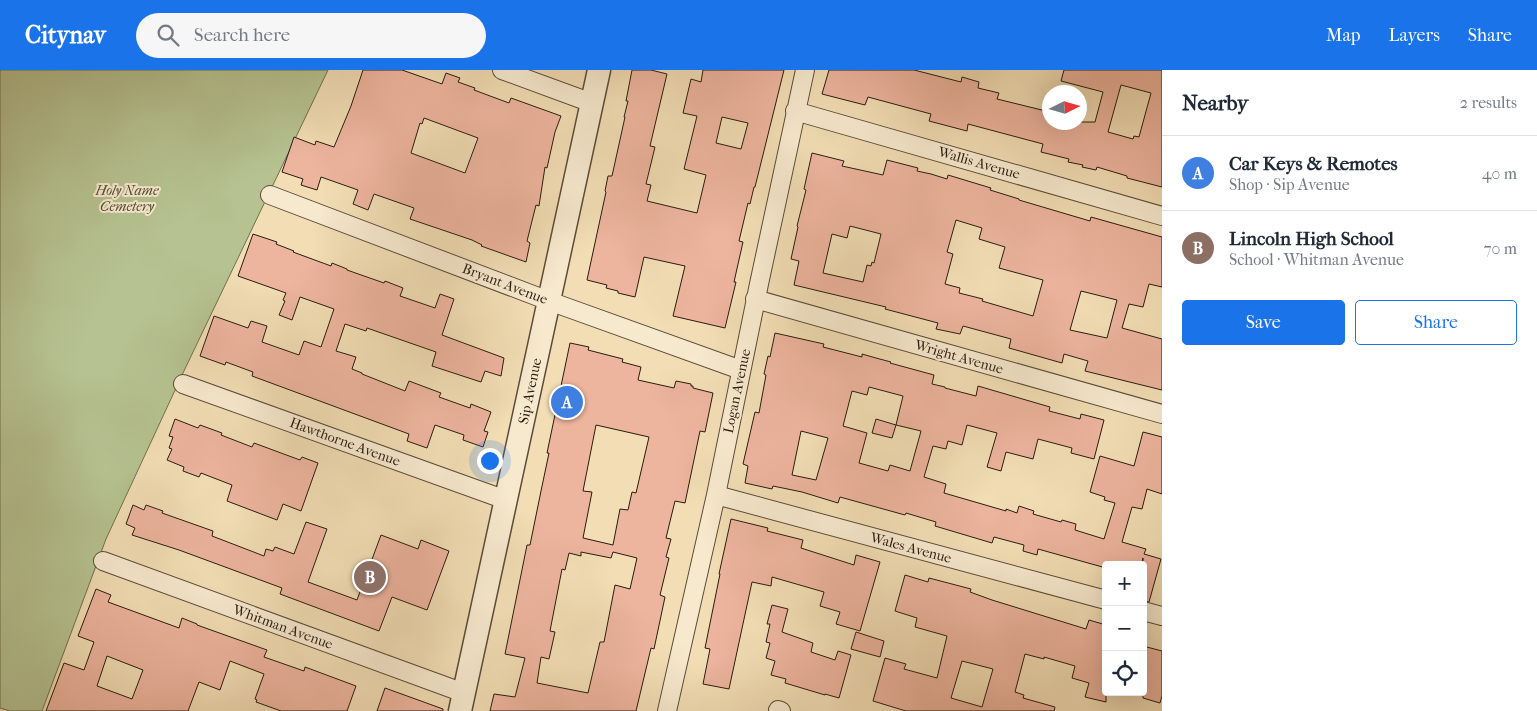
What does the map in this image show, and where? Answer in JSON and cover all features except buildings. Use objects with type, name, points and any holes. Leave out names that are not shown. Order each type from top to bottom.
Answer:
[{"type":"street","points":[[502,70],[592,103]]},
{"type":"street","name":"Sip Avenue","points":[[462,702],[599,70]]},
{"type":"street","name":"Logan Avenue","points":[[667,711],[716,495],[755,300],[805,70]]},
{"type":"street","name":"Wallis Avenue","points":[[795,111],[1162,216]]},
{"type":"street","name":"Bryant Avenue","points":[[270,195],[549,301],[741,370]]},
{"type":"street","name":"Wright Avenue","points":[[755,300],[1162,414]]},
{"type":"street","name":"Hawthorne Avenue","points":[[183,384],[506,500]]},
{"type":"street","name":"Wales Avenue","points":[[716,495],[1102,599]]},
{"type":"street","name":"Whitman Avenue","points":[[103,561],[462,702]]},
{"type":"street","points":[[1147,612],[1162,616]]},
{"type":"green space","name":"Holy Name Cemetery","points":[[0,70],[328,70],[106,539],[42,711],[10,711],[0,708]]},
{"type":"place","name":"Car Keys & Remotes","points":[[567,402]]},
{"type":"place","name":"Lincoln High School","points":[[370,577]]}]
